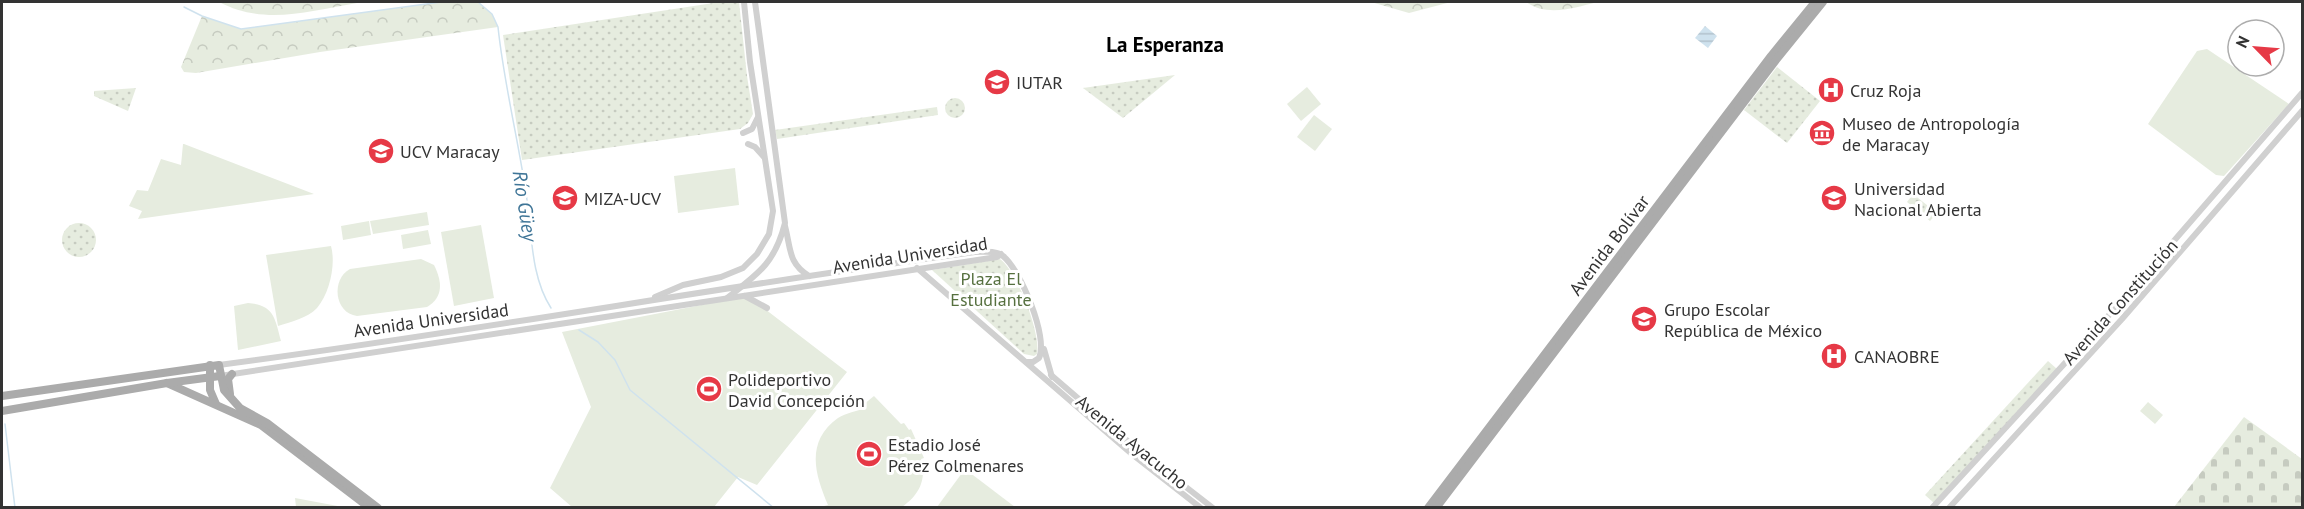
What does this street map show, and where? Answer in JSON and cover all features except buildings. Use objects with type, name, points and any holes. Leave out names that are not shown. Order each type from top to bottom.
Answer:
[{"type":"main road","name":"Avenida Bolívar","points":[[1428,507],[1614,266],[1764,65],[1815,2]]},
{"type":"main road","name":"Avenida Bolívar","points":[[1436,507],[1776,60],[1823,2]]},
{"type":"main road","points":[[210,365],[210,390],[216,404]]},
{"type":"main road","name":"Avenida Universidad","points":[[2,396],[219,365]]},
{"type":"main road","points":[[219,365],[224,390],[232,401],[275,429],[378,507]]},
{"type":"main road","points":[[232,374],[227,385],[232,401]]},
{"type":"main road","name":"Avenida Universidad","points":[[2,411],[167,382],[220,376]]},
{"type":"main road","points":[[167,382],[261,425],[370,507]]},
{"type":"street","points":[[649,300],[683,285],[721,277],[743,268],[757,254],[769,234],[773,211],[750,62],[744,2]]},
{"type":"street","points":[[755,2],[784,223],[792,260],[798,269],[810,277]]},
{"type":"street","name":"Avenida Constitución","points":[[1932,507],[2121,302],[2302,93]]},
{"type":"street","name":"Avenida Constitución","points":[[1949,507],[2122,318],[2302,111]]},
{"type":"street","points":[[743,133],[752,129],[759,113]]},
{"type":"street","points":[[748,144],[755,147],[765,158]]},
{"type":"street","points":[[726,299],[772,258],[780,243],[784,223]]},
{"type":"street","name":"Avenida Universidad","points":[[219,365],[506,324],[907,261],[975,252],[1001,254]]},
{"type":"street","points":[[1001,254],[1018,273],[1042,343],[1053,385]]},
{"type":"street","name":"Avenida Universidad","points":[[220,376],[998,257],[1001,254]]},
{"type":"street","name":"Avenida Ayacucho","points":[[907,261],[1133,455],[1201,507]]},
{"type":"street","points":[[744,296],[767,308]]},
{"type":"street","points":[[506,324],[507,333]]},
{"type":"street","points":[[1027,362],[1033,362],[1039,358],[1042,343]]},
{"type":"street","name":"Avenida Ayacucho","points":[[1052,375],[1137,449],[1213,507]]},
{"type":"green space","points":[[219,2],[357,3],[304,13],[270,15],[236,9]]},
{"type":"green space","points":[[441,2],[478,2],[492,14],[498,27],[320,52],[196,73],[184,72],[181,67],[202,16],[241,29]]},
{"type":"green space","points":[[720,2],[739,2],[753,114],[748,123],[740,129],[522,160],[503,35]]},
{"type":"green space","points":[[1371,2],[1451,2],[1409,13]]},
{"type":"green space","points":[[1526,2],[1597,2],[1570,9],[1552,10],[1534,7]]},
{"type":"green space","points":[[2207,49],[2226,62],[2226,78],[2250,78],[2289,104],[2224,176],[2216,175],[2148,124],[2197,51]]},
{"type":"green space","points":[[1777,67],[1820,101],[1787,143],[1744,110]]},
{"type":"green space","points":[[1175,75],[1123,118],[1083,88]]},
{"type":"green space","points":[[1307,87],[1321,104],[1301,121],[1287,104]]},
{"type":"green space","points":[[136,88],[128,111],[94,96],[94,91]]},
{"type":"green space","points":[[951,98],[959,98],[965,104],[965,112],[959,118],[951,118],[945,112],[945,104]]},
{"type":"green space","points":[[937,107],[938,115],[777,139],[775,130]]},
{"type":"green space","points":[[1314,115],[1332,129],[1315,151],[1297,137]]},
{"type":"green space","points":[[183,144],[314,194],[138,219],[142,211],[129,206],[137,190],[148,191],[161,159],[181,165]]},
{"type":"green space","points":[[735,168],[739,205],[678,213],[674,176]]},
{"type":"green space","points":[[1913,194],[1937,213],[1930,221],[1907,202]]},
{"type":"green space","points":[[427,212],[429,225],[373,234],[370,221]]},
{"type":"green space","points":[[369,221],[371,235],[343,240],[341,226]]},
{"type":"green space","points":[[79,223],[91,228],[96,240],[91,252],[79,257],[67,252],[62,240],[67,228]]},
{"type":"green space","points":[[481,225],[494,298],[454,306],[441,232]]},
{"type":"green space","points":[[428,230],[431,244],[403,249],[401,235]]},
{"type":"green space","points":[[331,246],[333,261],[331,278],[322,302],[309,314],[278,326],[266,255]]},
{"type":"green space","points":[[421,259],[434,265],[440,283],[439,294],[427,307],[357,316],[349,314],[344,309],[338,295],[338,287],[344,274],[350,269]]},
{"type":"green space","name":"Plaza El Estudiante","points":[[1000,259],[1014,276],[1032,318],[1037,345],[1037,354],[1034,356],[1024,354],[932,270]]},
{"type":"green space","name":"Polideportivo David Concepción","points":[[748,296],[847,372],[757,485],[738,477],[714,507],[572,507],[550,488],[591,407],[562,332]]},
{"type":"green space","points":[[257,304],[272,314],[281,341],[238,350],[234,306]]},
{"type":"green space","points":[[2048,361],[2057,369],[1934,503],[1925,495]]},
{"type":"green space","name":"Estadio José Pérez Colmenares","points":[[874,396],[901,424],[904,423],[909,430],[911,429],[924,458],[921,459],[923,474],[920,486],[913,497],[902,507],[824,507],[828,505],[819,482],[816,459],[821,437],[838,418],[865,408],[863,405]]},
{"type":"green space","points":[[2148,402],[2163,415],[2155,424],[2140,411]]},
{"type":"green space","points":[[2244,417],[2302,459],[2302,507],[2174,507]]},
{"type":"green space","points":[[965,469],[1015,507],[937,507]]},
{"type":"green space","points":[[295,498],[343,507],[296,507]]},
{"type":"water","points":[[1705,26],[1717,36],[1708,48],[1695,38]]},
{"type":"waterway","name":"Río Güey","points":[[184,7],[202,16],[241,29],[441,2]]},
{"type":"waterway","name":"Río Güey","points":[[478,2],[492,14],[498,27],[524,178],[533,256],[544,296],[551,308]]},
{"type":"waterway","name":"Río Güey","points":[[579,330],[598,342],[615,360],[630,390],[774,508]]},
{"type":"waterway","points":[[5,424],[15,508]]},
{"type":"place","name":"IUTAR","points":[[997,82]]},
{"type":"place","name":"Cruz Roja","points":[[1831,90]]},
{"type":"place","name":"Museo de Antropología de Maracay","points":[[1822,133]]},
{"type":"place","name":"UCV Maracay","points":[[381,151]]},
{"type":"place","name":"MIZA-UCV","points":[[565,198]]},
{"type":"place","name":"Universidad Nacional Abierta","points":[[1834,198]]},
{"type":"place","name":"Grupo Escolar República de México","points":[[1644,319]]},
{"type":"place","name":"CANAOBRE","points":[[1834,356]]},
{"type":"place","name":"Polideportivo David Concepción","points":[[709,389]]},
{"type":"place","name":"Estadio José Pérez Colmenares","points":[[869,454]]},
{"type":"district","name":"La Esperanza","points":[[1165,44]]}]
